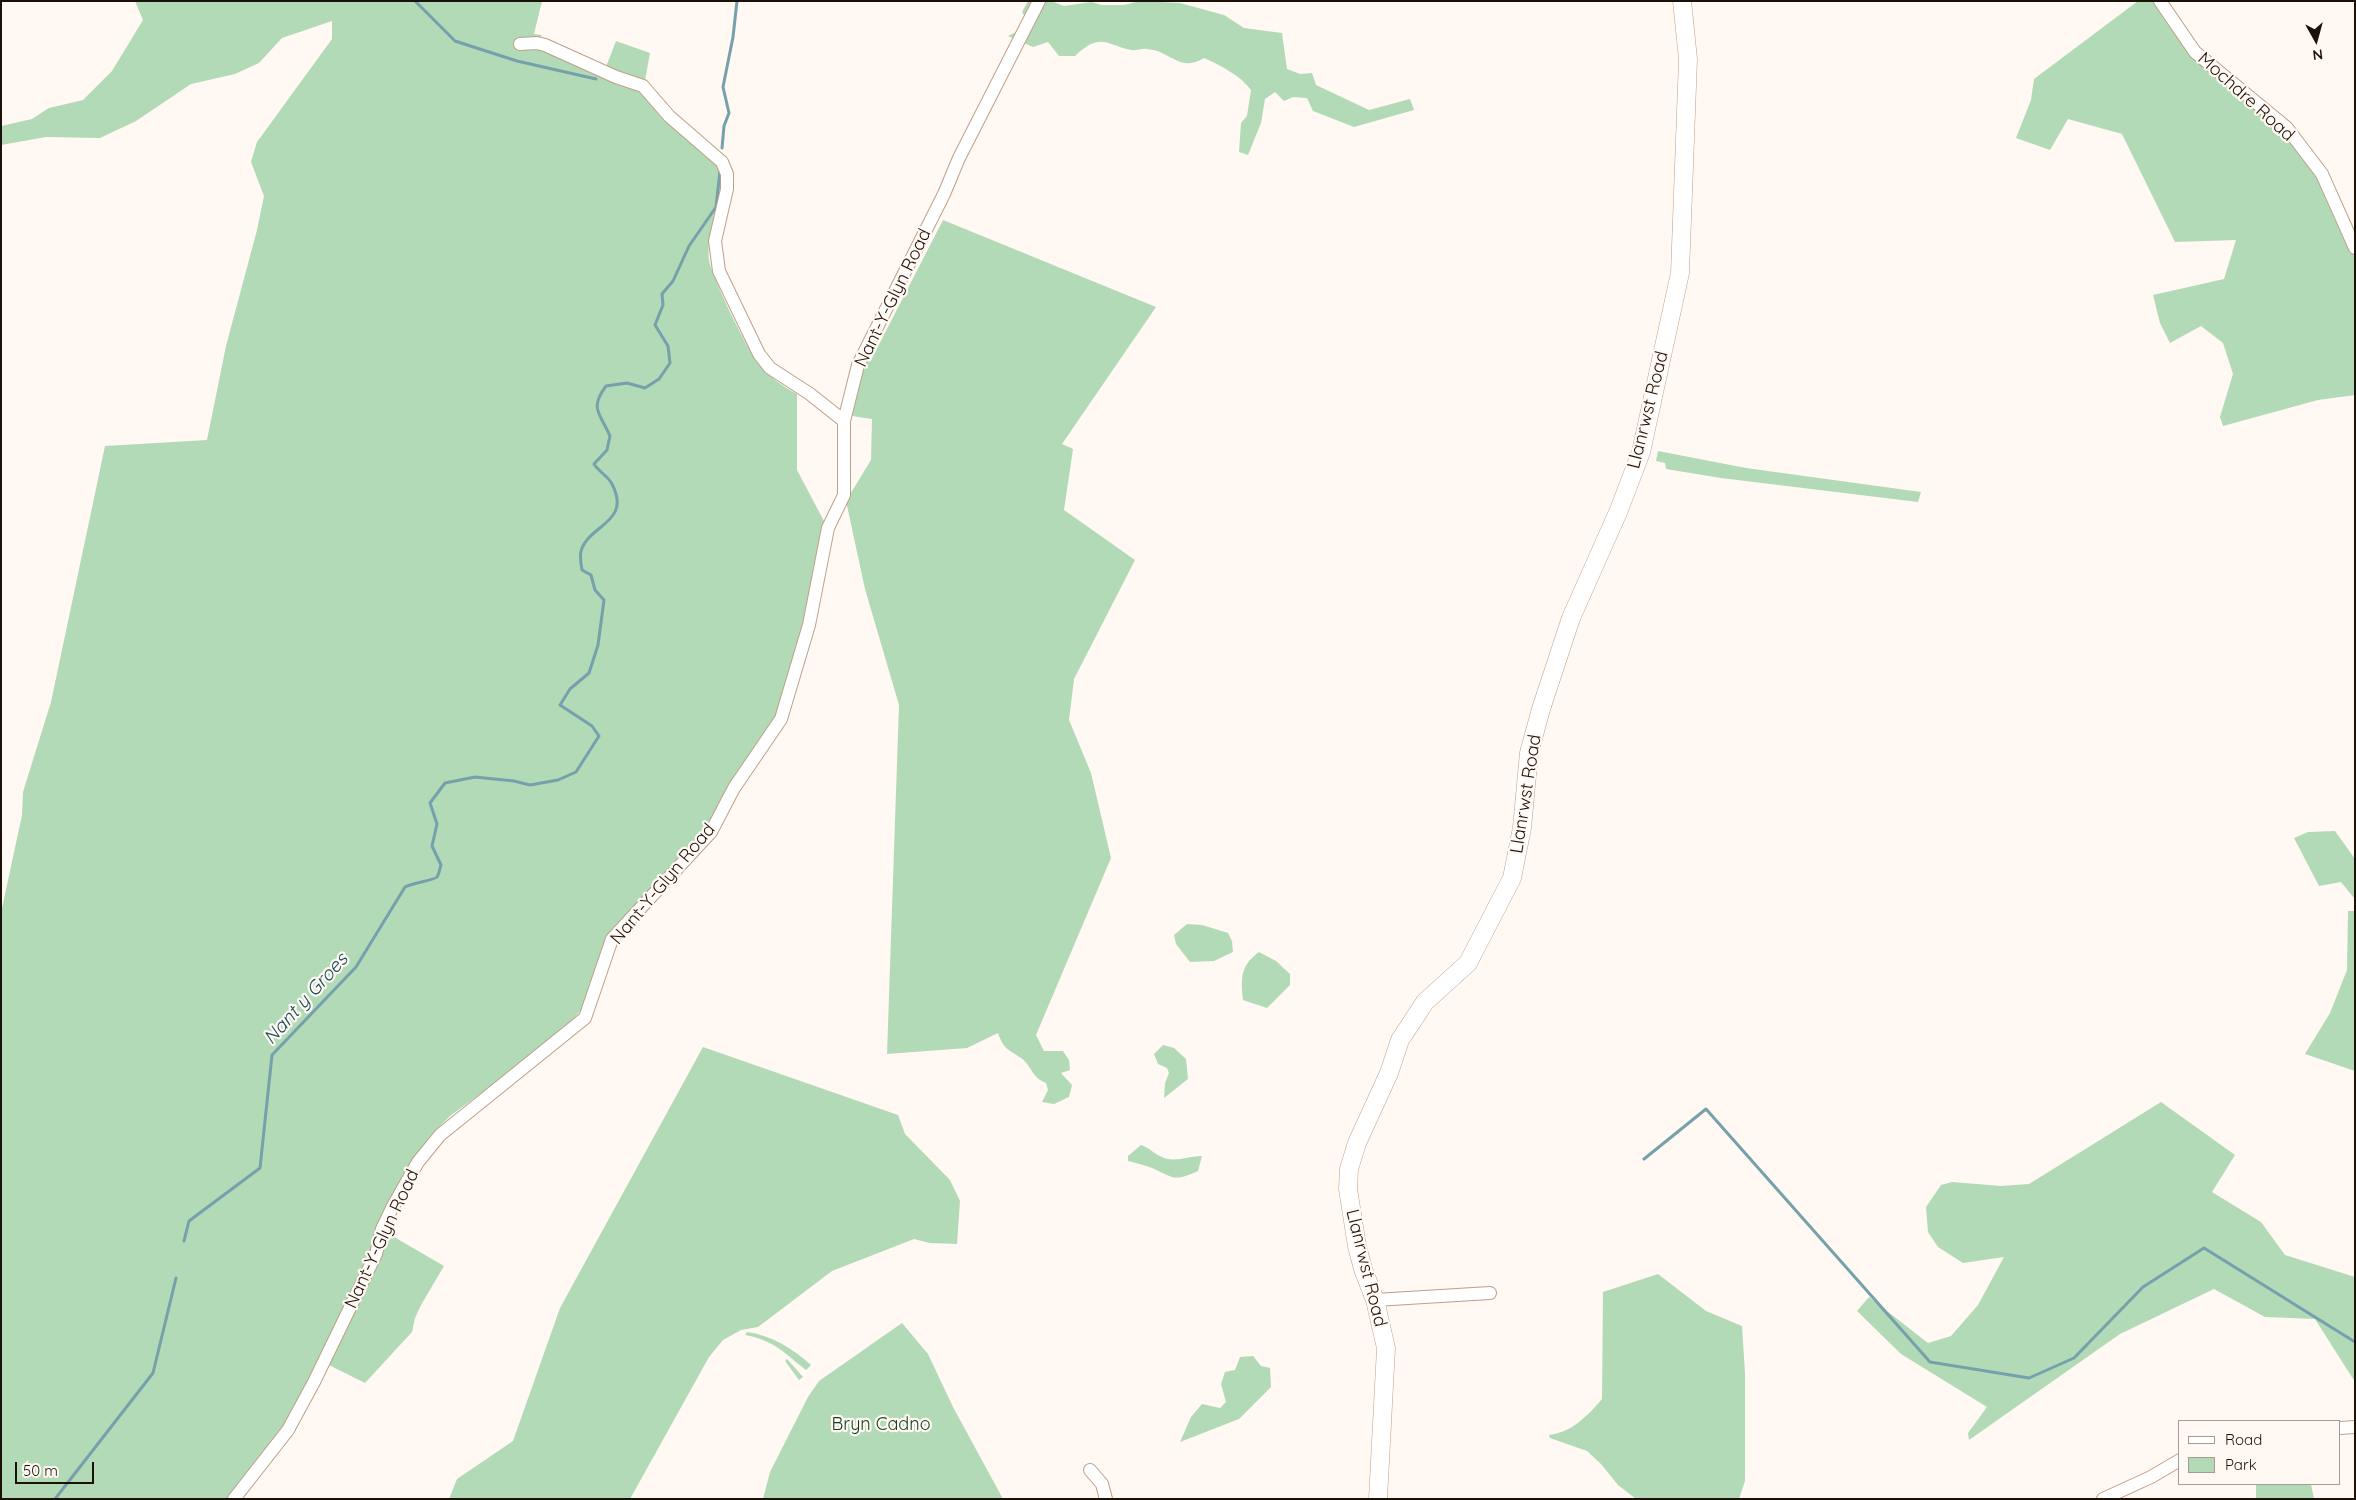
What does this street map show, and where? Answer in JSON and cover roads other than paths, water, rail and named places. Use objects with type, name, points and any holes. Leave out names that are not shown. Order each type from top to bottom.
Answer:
[{"type":"main road","name":"Llanrwst Road","points":[[1378,1499],[1386,1348],[1375,1300],[1363,1269],[1357,1246],[1348,1188],[1349,1169],[1356,1143],[1389,1073],[1400,1040],[1410,1022],[1425,1002],[1468,963],[1512,878],[1522,828],[1529,753],[1541,710],[1571,618],[1619,510],[1641,452],[1680,273],[1688,58],[1682,1]]},
{"type":"street","name":"Nant-Y-Glyn Road","points":[[234,1499],[293,1422],[376,1254],[382,1230],[392,1208],[418,1162],[440,1135],[586,1018],[612,939],[711,832],[734,788],[781,719],[809,624],[828,528],[844,495],[844,421],[858,366],[944,194],[959,158],[1039,1]]},
{"type":"street","name":"Mochdre Road","points":[[2160,1],[2195,52],[2287,128],[2322,174],[2355,248]]},
{"type":"street","points":[[520,44],[537,42],[616,77],[644,86],[669,116],[722,162],[727,174],[727,189],[715,240],[719,271],[759,354],[770,368],[810,394],[844,421]]},
{"type":"street","points":[[1375,1300],[1490,1293]]},
{"type":"street","points":[[2341,1428],[2355,1427]]},
{"type":"street","points":[[2103,1499],[2151,1477],[2178,1461]]},
{"type":"street","points":[[1090,1470],[1102,1484],[1106,1499]]},
{"type":"waterway","points":[[415,1],[455,41],[517,61],[596,79]]},
{"type":"waterway","name":"Nant y Groes","points":[[722,148],[724,126],[729,113],[723,87],[733,37],[737,1]]},
{"type":"waterway","name":"Nant y Groes","points":[[184,1241],[189,1221],[260,1168],[272,1055],[356,967],[405,887],[437,877],[441,865],[432,846],[437,824],[430,803],[445,783],[475,777],[514,781],[530,785],[558,780],[576,772],[599,736],[592,726],[560,705],[570,689],[589,673],[598,645],[604,600],[595,590],[591,575],[582,570],[581,551],[585,542],[607,522],[617,507],[617,497],[612,484],[594,464],[607,450],[610,436],[598,411],[598,400],[606,386],[627,383],[645,388],[659,379],[670,363],[668,346],[655,325],[663,305],[662,294],[673,281],[689,246],[716,207],[720,171]]},
{"type":"waterway","points":[[1644,1159],[1706,1109],[1930,1362],[2029,1378],[2074,1358],[2143,1287],[2204,1248],[2355,1342]]},
{"type":"waterway","name":"Nant y Groes","points":[[55,1499],[153,1373],[176,1278]]},
{"type":"park label","name":"Bryn Cadno","points":[[881,1425]]}]
